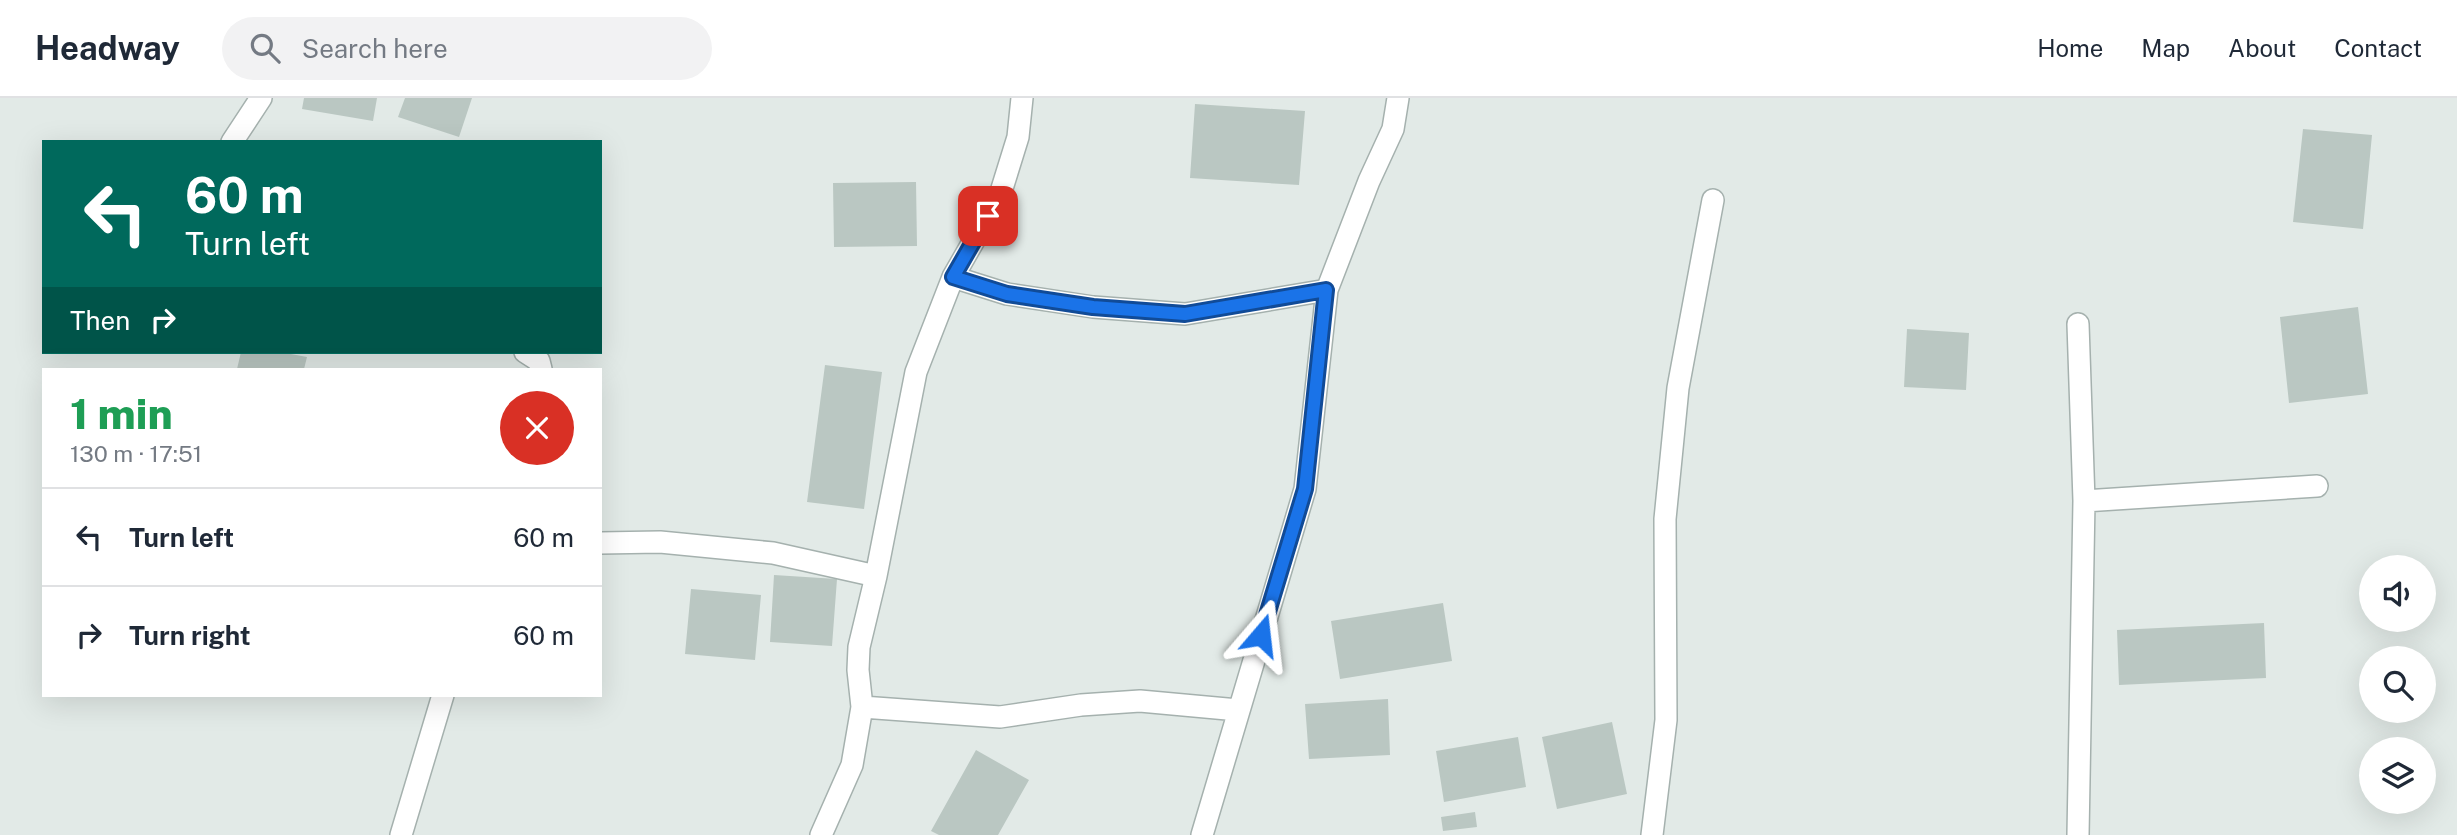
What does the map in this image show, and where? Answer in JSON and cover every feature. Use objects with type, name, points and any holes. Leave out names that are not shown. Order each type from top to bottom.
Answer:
[{"type":"street","points":[[233,140],[261,98]]},
{"type":"street","points":[[821,835],[852,765],[862,707],[858,670],[859,647],[876,576],[916,372],[953,277],[1000,195],[1018,138],[1022,98]]},
{"type":"street","points":[[1202,835],[1305,489],[1326,290],[1369,181],[1394,129],[1398,98]]},
{"type":"street","points":[[1652,835],[1666,720],[1665,519],[1678,387],[1713,200]]},
{"type":"street","points":[[953,277],[1007,294],[1093,307],[1185,314],[1326,290]]},
{"type":"street","points":[[2078,324],[2084,501],[2078,835]]},
{"type":"street","points":[[529,354],[539,361],[541,368]]},
{"type":"street","points":[[2084,501],[2317,486]]},
{"type":"street","points":[[602,543],[660,542],[773,553],[876,576]]},
{"type":"street","points":[[401,835],[442,697]]},
{"type":"street","points":[[862,707],[1000,717],[1081,705],[1140,701],[1238,710]]},
{"type":"building","points":[[304,98],[377,98],[373,121],[302,109]]},
{"type":"building","points":[[405,98],[472,98],[459,137],[398,117]]},
{"type":"building","points":[[1195,104],[1305,111],[1299,185],[1190,178]]},
{"type":"building","points":[[2303,129],[2372,135],[2363,229],[2293,222]]},
{"type":"building","points":[[916,182],[917,246],[834,247],[833,183]]},
{"type":"building","points":[[2358,307],[2368,394],[2289,403],[2280,317]]},
{"type":"building","points":[[1907,329],[1969,333],[1966,390],[1904,387]]},
{"type":"building","points":[[241,354],[291,354],[307,357],[304,368],[237,368]]},
{"type":"building","points":[[825,365],[882,372],[864,509],[807,502]]},
{"type":"building","points":[[774,575],[837,579],[832,646],[770,642]]},
{"type":"building","points":[[691,589],[761,595],[755,660],[685,654]]},
{"type":"building","points":[[1443,603],[1452,661],[1340,679],[1331,621]]},
{"type":"building","points":[[2264,623],[2266,678],[2119,685],[2117,630]]},
{"type":"building","points":[[1388,699],[1390,755],[1309,759],[1305,704]]},
{"type":"building","points":[[1612,722],[1627,794],[1557,809],[1542,737]]},
{"type":"building","points":[[1518,737],[1526,787],[1444,802],[1436,751]]},
{"type":"building","points":[[976,750],[1029,780],[998,835],[939,835],[931,831]]},
{"type":"building","points":[[1475,812],[1477,827],[1443,831],[1441,817]]},
{"type":"route","points":[[988,216],[953,277],[1007,294],[1093,307],[1185,314],[1326,290],[1305,489],[1261,635]]}]
